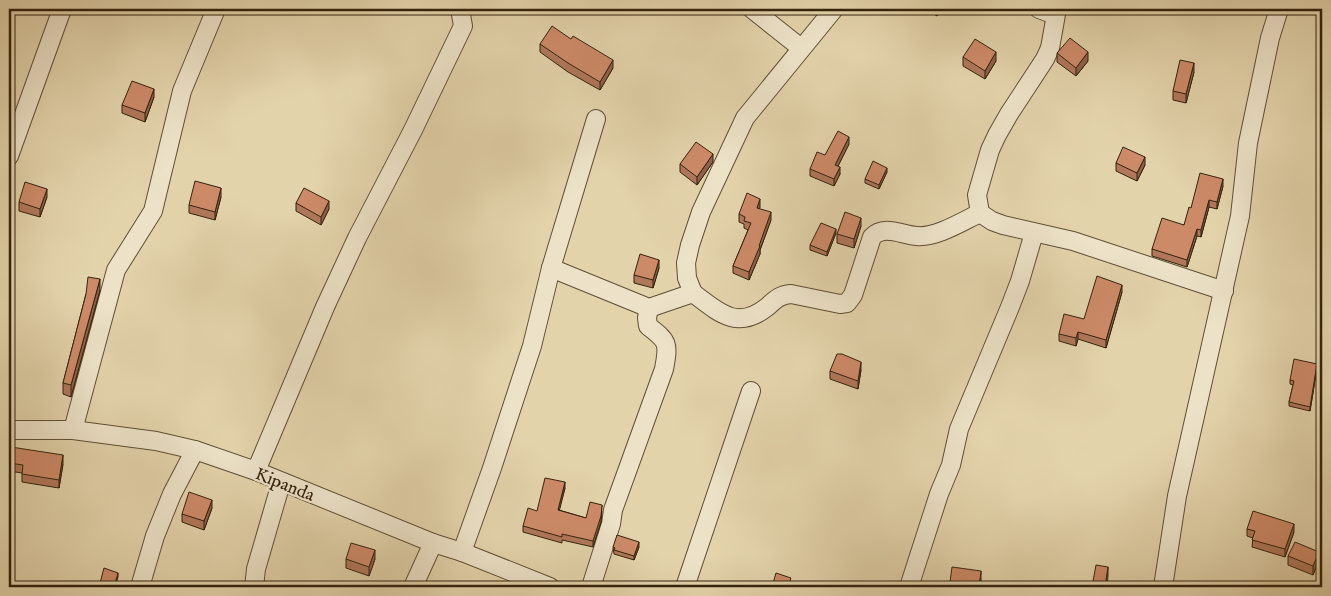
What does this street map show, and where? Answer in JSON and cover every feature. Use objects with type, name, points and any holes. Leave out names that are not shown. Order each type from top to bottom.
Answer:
[{"type":"street","points":[[9,156],[62,9]]},
{"type":"street","points":[[73,430],[116,270],[153,211],[182,91],[216,9]]},
{"type":"street","points":[[256,471],[325,307],[357,238],[414,130],[463,26],[460,9]]},
{"type":"street","points":[[752,9],[801,48]]},
{"type":"street","points":[[834,9],[745,118],[701,212],[690,245],[686,263],[687,278],[693,293],[728,317],[746,317],[756,314],[782,295],[791,294],[840,304],[847,303],[853,295],[872,237],[877,232],[884,230],[919,237],[942,231],[980,213]]},
{"type":"street","points":[[1163,587],[1177,496],[1240,216],[1248,143],[1270,38],[1279,9]]},
{"type":"street","points":[[980,213],[977,195],[990,150],[1009,114],[1045,59],[1050,48],[1050,11]]},
{"type":"street","points":[[462,552],[532,346],[551,268],[596,120]]},
{"type":"street","points":[[980,213],[1003,224],[1073,241],[1224,291]]},
{"type":"street","points":[[910,587],[939,494],[951,465],[959,429],[1020,281],[1034,233]]},
{"type":"street","points":[[551,268],[649,308],[693,293]]},
{"type":"street","points":[[591,587],[611,524],[613,510],[664,369],[667,345],[664,338],[648,326],[649,308]]},
{"type":"street","points":[[685,587],[751,391]]},
{"type":"street","name":"Kipanda","points":[[9,430],[73,430],[156,441],[195,450],[256,471],[281,483],[433,543],[462,552],[550,587]]},
{"type":"street","points":[[140,587],[155,536],[172,494],[195,450]]},
{"type":"street","points":[[254,587],[256,569],[281,483]]},
{"type":"street","points":[[413,587],[433,543]]},
{"type":"building","points":[[552,26],[571,39],[573,36],[613,60],[600,82],[540,44]]},
{"type":"building","points":[[1070,38],[1088,52],[1076,68],[1057,53]]},
{"type":"building","points":[[975,39],[996,52],[985,71],[963,57]]},
{"type":"building","points":[[1180,60],[1194,63],[1186,94],[1173,91]]},
{"type":"building","points":[[132,81],[154,89],[145,113],[122,105]]},
{"type":"building","points":[[838,131],[849,137],[835,165],[840,167],[834,179],[810,169],[817,152],[825,155]]},
{"type":"building","points":[[696,142],[713,154],[697,177],[680,164]]},
{"type":"building","points":[[1123,147],[1145,157],[1137,173],[1116,163]]},
{"type":"building","points":[[873,161],[887,168],[879,185],[865,179]]},
{"type":"building","points":[[1200,173],[1223,179],[1217,202],[1209,200],[1201,230],[1197,229],[1187,260],[1152,249],[1162,218],[1184,225],[1189,207],[1191,208]]},
{"type":"building","points":[[195,181],[221,188],[215,212],[189,205]]},
{"type":"building","points":[[25,182],[47,189],[40,209],[19,202]]},
{"type":"building","points":[[304,188],[329,201],[321,217],[296,203]]},
{"type":"building","points":[[747,193],[760,199],[757,208],[771,212],[749,272],[733,266],[751,223],[744,221],[745,217],[739,214]]},
{"type":"building","points":[[845,212],[861,218],[854,239],[837,234]]},
{"type":"building","points":[[821,223],[836,229],[827,252],[810,245]]},
{"type":"building","points":[[640,254],[659,260],[653,280],[634,275]]},
{"type":"building","points":[[1097,276],[1122,285],[1106,340],[1078,332],[1076,338],[1059,334],[1064,314],[1084,319]]},
{"type":"building","points":[[88,277],[100,279],[71,385],[63,383],[86,294]]},
{"type":"building","points":[[837,354],[842,354],[861,362],[858,381],[830,371]]},
{"type":"building","points":[[1294,359],[1317,364],[1310,407],[1289,402],[1294,381],[1290,380]]},
{"type":"building","points":[[11,447],[63,455],[59,480],[22,474],[23,465],[9,463]]},
{"type":"building","points":[[545,478],[565,482],[558,510],[586,518],[590,502],[602,505],[601,516],[593,541],[562,534],[562,537],[523,526],[528,508],[537,511]]},
{"type":"building","points":[[189,492],[212,500],[204,521],[182,514]]},
{"type":"building","points":[[1253,511],[1294,524],[1285,549],[1252,540],[1255,531],[1247,529]]},
{"type":"building","points":[[617,535],[639,542],[634,556],[614,550],[615,548],[613,547]]},
{"type":"building","points":[[1295,542],[1319,552],[1313,566],[1288,556]]},
{"type":"building","points":[[351,543],[375,550],[369,567],[346,559]]},
{"type":"building","points":[[1096,565],[1108,567],[1105,587],[1092,587]]},
{"type":"building","points":[[952,567],[981,571],[979,587],[950,582]]},
{"type":"building","points":[[104,568],[118,573],[114,587],[99,587]]},
{"type":"building","points":[[776,573],[791,578],[788,587],[772,587]]}]
